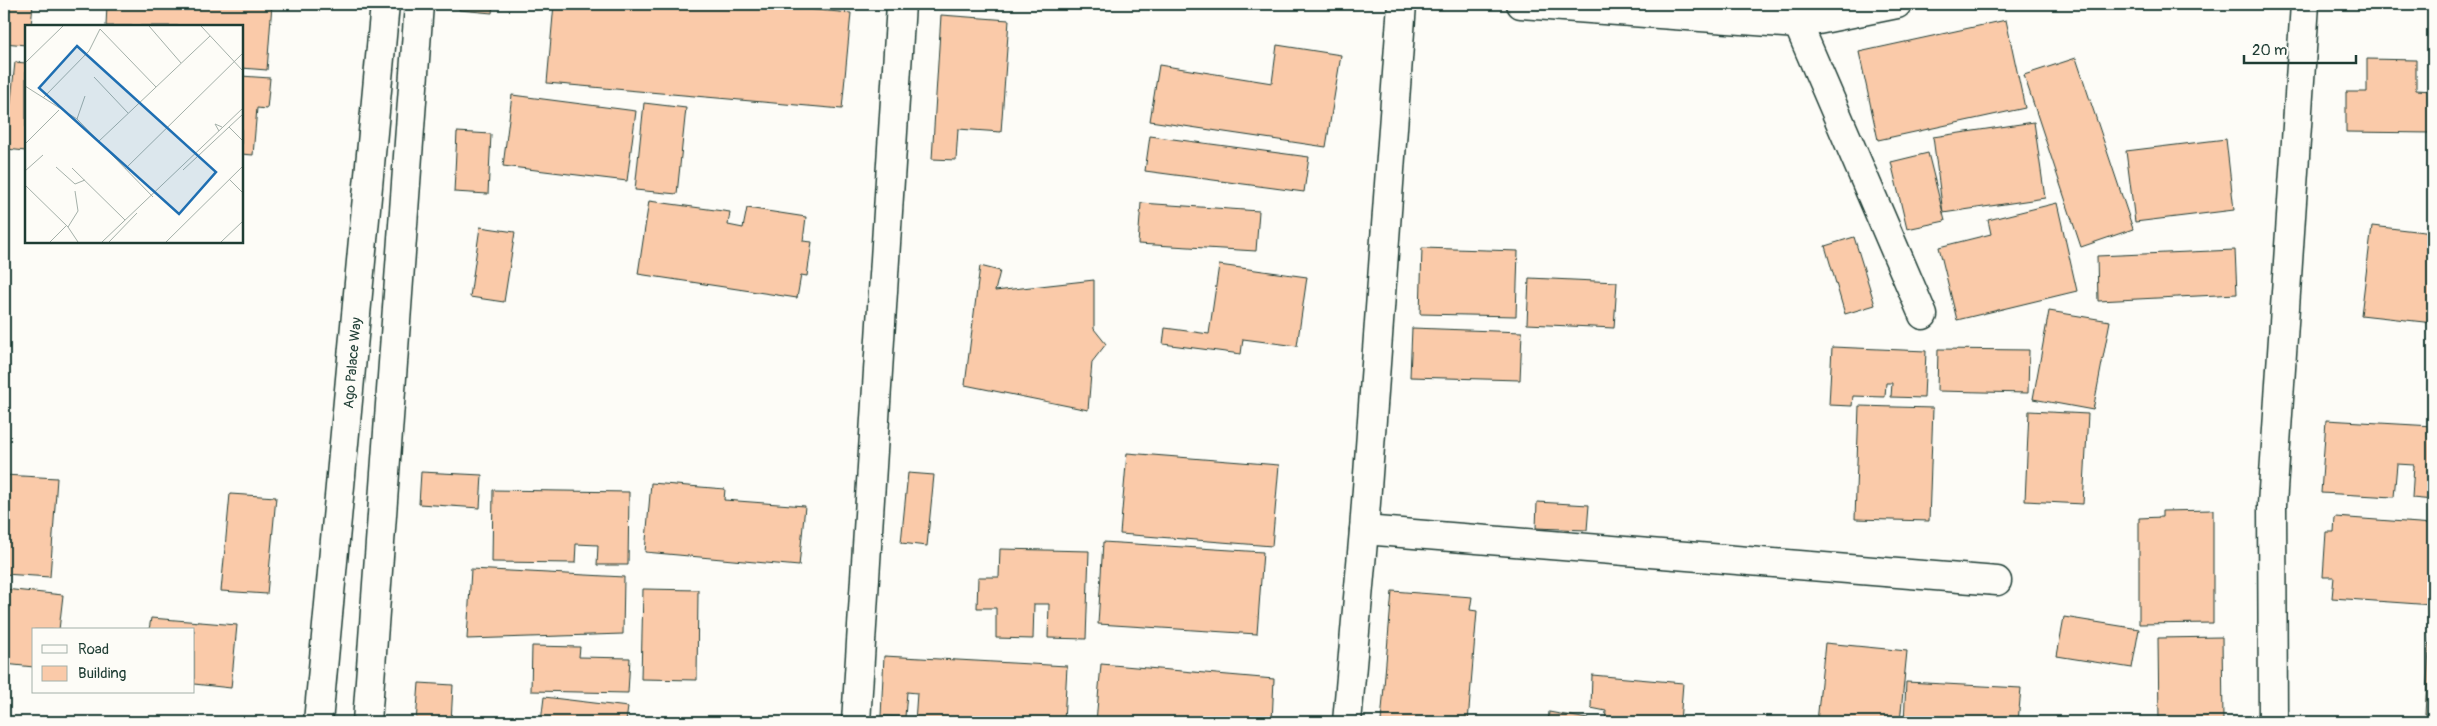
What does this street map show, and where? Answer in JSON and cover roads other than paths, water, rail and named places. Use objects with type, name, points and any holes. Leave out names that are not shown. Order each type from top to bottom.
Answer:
[{"type":"street","name":"Ago Palace Way","points":[[318,722],[385,4]]},
{"type":"street","points":[[367,722],[419,4]]},
{"type":"street","points":[[856,722],[901,4]]},
{"type":"street","points":[[1347,722],[1364,530],[1402,4]]},
{"type":"street","points":[[1521,4],[1798,24],[1897,4]]},
{"type":"street","points":[[2273,722],[2272,505],[2305,4]]},
{"type":"street","points":[[1798,24],[1923,316]]},
{"type":"street","points":[[1364,530],[1997,581]]}]
